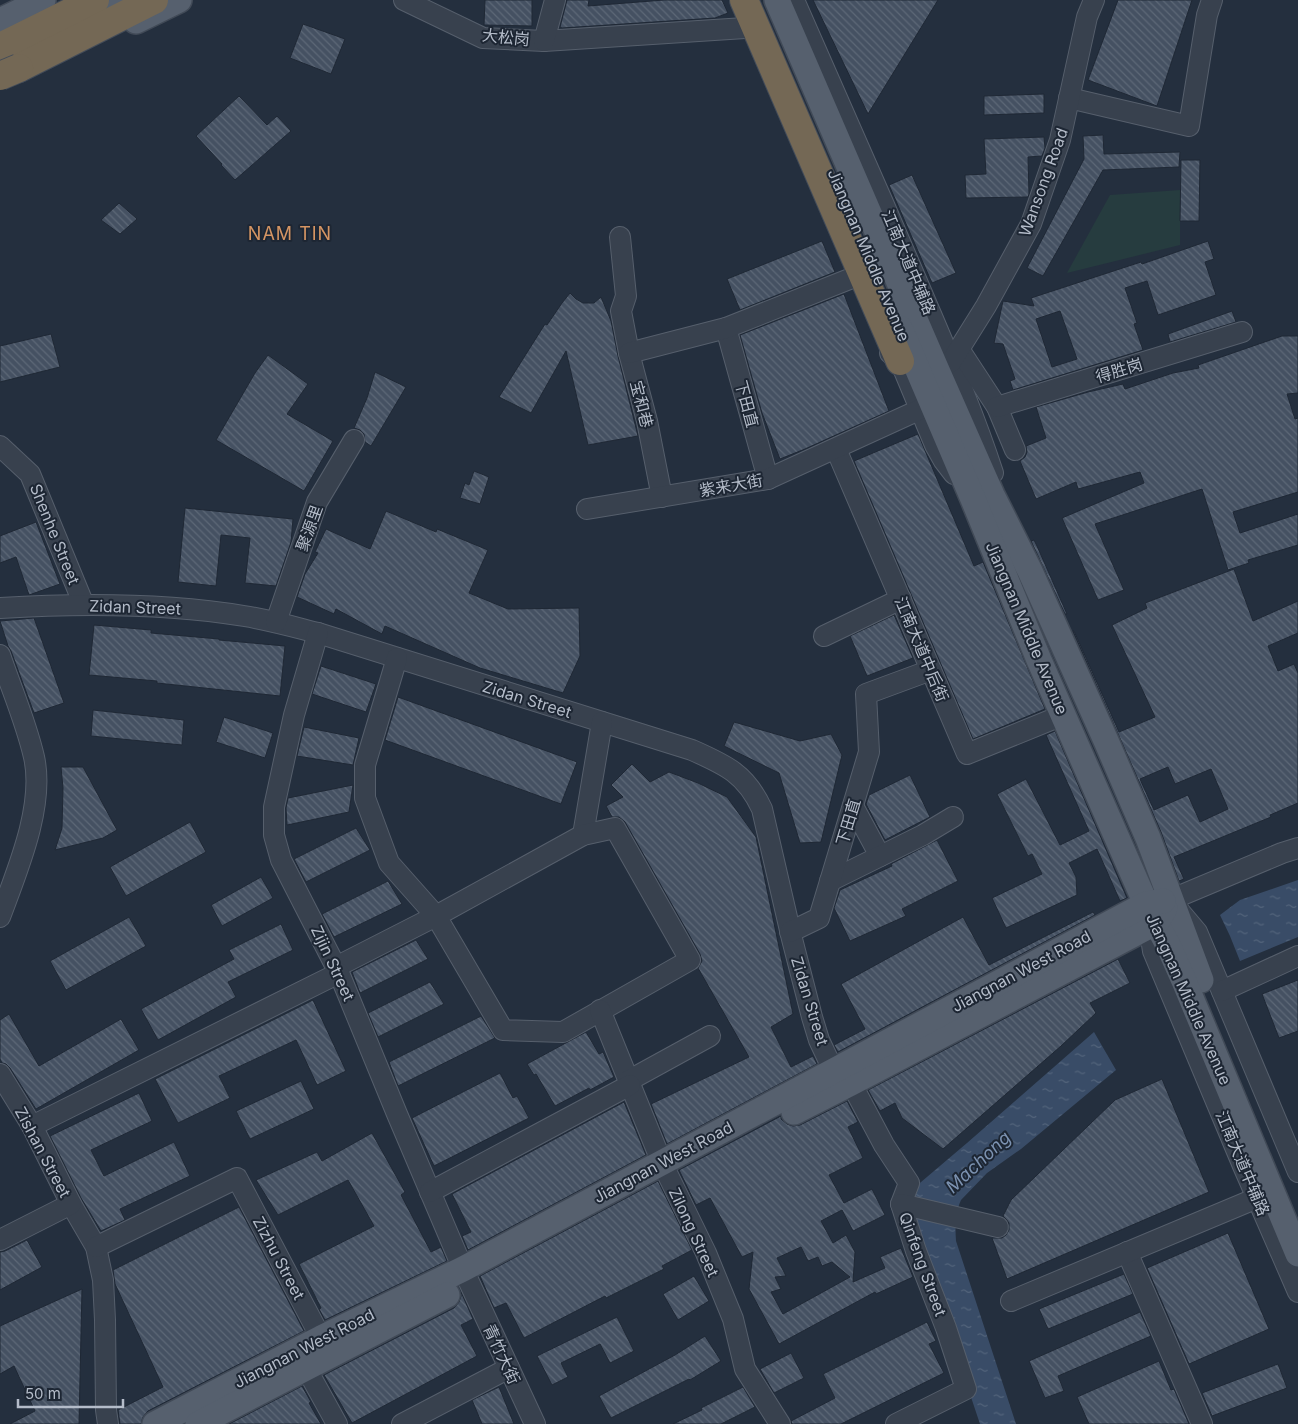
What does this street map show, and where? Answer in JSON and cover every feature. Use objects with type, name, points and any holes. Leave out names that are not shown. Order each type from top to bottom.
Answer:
[{"type":"highway","points":[[3,26],[65,0]]},
{"type":"highway","points":[[0,47],[95,0]]},
{"type":"highway","points":[[8,75],[19,68],[171,0]]},
{"type":"highway","points":[[744,0],[839,219],[906,358]]},
{"type":"main road","points":[[3,26],[43,0]]},
{"type":"main road","points":[[3,26],[69,0]]},
{"type":"main road","points":[[0,59],[119,0]]},
{"type":"main road","name":"Jiangnan Middle Avenue","points":[[759,0],[906,358],[974,499],[1039,660],[1122,849],[1158,909],[1298,1213]]},
{"type":"main road","name":"Jiangnan Middle Avenue","points":[[777,0],[810,57],[949,360],[992,496],[1064,645],[1148,838],[1158,909]]},
{"type":"main road","points":[[0,87],[8,75]]},
{"type":"main road","points":[[1122,849],[1148,838]]},
{"type":"main road","name":"Jiangnan West Road","points":[[155,1424],[321,1338],[467,1276],[665,1169],[842,1078],[1158,909]]},
{"type":"main road","name":"Jiangnan Middle Avenue","points":[[1213,1031],[1298,1254]]},
{"type":"main road","points":[[198,1424],[306,1368],[467,1276]]},
{"type":"street","name":"大松岗","points":[[404,0],[483,38],[544,41],[555,0]]},
{"type":"street","points":[[733,0],[852,278],[881,340],[888,351],[906,358],[921,410],[935,444],[944,461],[974,499]]},
{"type":"street","points":[[794,0],[810,57]]},
{"type":"street","name":"Wansong Road","points":[[949,360],[986,306],[1031,224],[1060,140],[1087,17],[1094,0]]},
{"type":"street","points":[[1069,98],[1189,126],[1206,15],[1212,0]]},
{"type":"street","points":[[544,41],[745,28]]},
{"type":"street","name":"宝和巷","points":[[620,237],[626,296],[621,311],[629,353],[647,421],[662,497]]},
{"type":"street","points":[[629,353],[726,328],[852,278]]},
{"type":"street","name":"下田直","points":[[726,328],[768,479]]},
{"type":"street","name":"得胜岗","points":[[997,407],[1242,332]]},
{"type":"street","points":[[949,360],[997,407],[1015,450]]},
{"type":"street","name":"紫来大街","points":[[587,509],[768,479],[921,410]]},
{"type":"street","name":"聚源里","points":[[276,622],[317,502],[354,440]]},
{"type":"street","name":"Shenhe Street","points":[[0,446],[30,474],[84,605]]},
{"type":"street","name":"江南大道中后街","points":[[836,449],[967,754],[1063,715]]},
{"type":"street","points":[[824,636],[901,599]]},
{"type":"street","name":"Zidan Street","points":[[0,608],[133,605],[181,608],[246,616],[276,622],[318,633],[692,750],[719,762],[750,787],[762,809],[812,1018],[819,1040],[842,1078]]},
{"type":"street","name":"Zijin Street","points":[[318,633],[294,715],[274,807],[274,835],[281,860],[338,970],[467,1276]]},
{"type":"street","points":[[0,655],[34,758],[36,781],[32,819],[26,843],[0,917]]},
{"type":"street","points":[[32,1126],[338,970],[436,916],[583,834],[615,828],[690,960],[563,1032],[503,1030],[436,916],[390,863],[365,798],[365,765],[397,658]]},
{"type":"street","name":"下田直","points":[[790,932],[819,918],[869,752],[866,694],[931,670]]},
{"type":"street","points":[[583,834],[602,722]]},
{"type":"street","points":[[853,806],[880,856]]},
{"type":"street","points":[[830,881],[923,835],[953,817]]},
{"type":"street","points":[[1158,909],[1282,853],[1298,848]]},
{"type":"street","name":"江南大道中辅路","points":[[1298,1172],[1213,1031],[1153,951],[1151,938],[1158,909],[1197,932],[1222,991],[1213,1031],[1257,1198],[1298,1292]]},
{"type":"street","points":[[1222,991],[1298,956]]},
{"type":"street","name":"Zilong Street","points":[[600,1010],[665,1169],[706,1253],[733,1319],[745,1369],[780,1424]]},
{"type":"street","points":[[430,1192],[629,1083],[710,1036]]},
{"type":"street","name":"Zishan Street","points":[[0,1074],[32,1126],[71,1204],[96,1247],[103,1280],[106,1320],[106,1410],[108,1424]]},
{"type":"street","name":"Qinfeng Street","points":[[842,1078],[909,1183],[903,1204],[916,1251],[946,1328],[966,1389],[896,1424]]},
{"type":"street","name":"Zizhu Street","points":[[96,1247],[237,1178],[321,1338]]},
{"type":"street","points":[[1012,1301],[1257,1198]]},
{"type":"street","name":"Zishan Street","points":[[0,1240],[71,1204]]},
{"type":"street","points":[[903,1204],[998,1227]]},
{"type":"street","points":[[1127,1252],[1202,1424]]},
{"type":"street","name":"青竹大街","points":[[467,1276],[535,1424]]},
{"type":"street","points":[[306,1368],[337,1424]]},
{"type":"street","points":[[402,1424],[509,1368]]},
{"type":"green space","points":[[1180,190],[1180,245],[1067,273],[1110,195]]},
{"type":"water","points":[[1298,880],[1298,937],[1240,961],[1220,915],[1240,900]]},
{"type":"water","name":"Machong","points":[[1094,1032],[1116,1070],[1021,1149],[987,1173],[961,1200],[958,1210],[956,1241],[1016,1424],[980,1424],[921,1247],[910,1193]]},
{"type":"building","points":[[485,0],[532,0],[532,26],[484,25]]},
{"type":"building","points":[[567,0],[589,0],[588,6],[664,0],[722,0],[728,13],[715,18],[562,28],[560,27]]},
{"type":"building","points":[[813,0],[938,0],[868,114]]},
{"type":"building","points":[[1118,0],[1192,0],[1157,106],[1088,80]]},
{"type":"building","points":[[303,24],[345,39],[331,74],[290,58]]},
{"type":"building","points":[[1044,94],[1044,113],[984,115],[984,96]]},
{"type":"building","points":[[239,96],[267,125],[277,116],[291,131],[235,180],[196,136]]},
{"type":"building","points":[[1103,135],[1104,154],[1180,152],[1179,167],[1103,170],[1043,276],[1027,268],[1084,159],[1083,136]]},
{"type":"building","points":[[1044,137],[1045,148],[1042,156],[1028,157],[1028,197],[966,198],[965,175],[986,174],[984,139]]},
{"type":"building","points":[[1181,160],[1200,160],[1199,221],[1180,221]]},
{"type":"building","points":[[912,175],[956,273],[932,283],[889,185]]},
{"type":"building","points":[[119,203],[137,219],[120,234],[101,220]]},
{"type":"building","points":[[822,241],[835,272],[740,310],[727,279]]},
{"type":"building","points":[[1208,241],[1214,259],[1205,262],[1216,295],[1158,315],[1147,281],[1125,288],[1137,323],[1134,324],[1143,350],[1013,390],[1010,381],[1015,379],[1003,344],[994,343],[1003,301],[1034,306],[1031,298],[1141,262],[1142,264]],"holes":[[[1060,311],[1077,359],[1052,367],[1036,319]]]},
{"type":"building","points":[[570,293],[583,303],[594,303],[601,297],[611,321],[638,436],[588,445],[566,351],[531,413],[499,397],[545,324],[547,325]]},
{"type":"building","points":[[844,294],[889,411],[780,459],[762,413],[740,335]]},
{"type":"building","points":[[1232,311],[1236,322],[1170,342],[1168,334]]},
{"type":"building","points":[[51,334],[60,367],[0,382],[0,346]]},
{"type":"building","points":[[1282,336],[1298,336],[1298,393],[1287,394],[1295,419],[1298,418],[1298,492],[1233,512],[1240,533],[1298,514],[1298,545],[1248,560],[1249,563],[1228,570],[1202,489],[1095,524],[1124,590],[1098,600],[1062,518],[1144,483],[1140,472],[1078,489],[1076,482],[1036,499],[1020,461],[1027,452],[1026,446],[1046,438],[1036,407],[1123,384],[1125,389],[1173,373],[1199,368],[1198,365]]},
{"type":"building","points":[[268,355],[308,384],[287,414],[333,441],[304,491],[216,440],[255,373]]},
{"type":"building","points":[[375,372],[406,387],[371,446],[365,442],[364,434],[354,428],[367,398]]},
{"type":"building","points":[[918,434],[974,566],[983,562],[1045,709],[973,739],[854,461]]},
{"type":"building","points":[[474,471],[489,477],[480,504],[460,498],[465,483],[469,485]]},
{"type":"building","points":[[185,508],[293,519],[291,542],[276,586],[245,583],[250,538],[221,535],[216,586],[178,582]]},
{"type":"building","points":[[386,511],[436,532],[437,529],[488,550],[469,593],[508,609],[579,608],[580,656],[563,693],[480,668],[385,626],[382,634],[336,609],[334,614],[297,597],[305,574],[318,553],[315,552],[326,529],[370,549]]},
{"type":"building","points":[[36,522],[60,584],[29,595],[16,557],[0,563],[0,536]]},
{"type":"building","points":[[1034,540],[1067,614],[1065,614],[1031,541]]},
{"type":"building","points":[[1234,569],[1253,621],[1298,601],[1298,633],[1268,646],[1278,671],[1294,664],[1298,673],[1298,803],[1270,815],[1271,817],[1174,857],[1184,879],[1179,881],[1161,832],[1073,631],[1119,732],[1155,717],[1112,625],[1147,608],[1145,603]],"holes":[[[1168,767],[1175,784],[1211,769],[1228,809],[1200,822],[1188,795],[1154,810],[1140,779]]]},
{"type":"building","points":[[894,615],[913,658],[867,676],[850,636]]},
{"type":"building","points":[[34,618],[64,703],[34,713],[0,621]]},
{"type":"building","points":[[94,625],[151,630],[151,633],[285,646],[280,696],[89,675]]},
{"type":"building","points":[[321,666],[376,684],[366,712],[312,694]]},
{"type":"building","points":[[398,697],[577,762],[561,804],[385,740]]},
{"type":"building","points":[[93,710],[184,720],[182,745],[91,736]]},
{"type":"building","points":[[224,717],[273,733],[265,758],[216,742]]},
{"type":"building","points":[[734,722],[800,741],[831,734],[842,755],[821,842],[800,843],[779,773],[724,746]]},
{"type":"building","points":[[304,727],[359,738],[353,765],[297,756]]},
{"type":"building","points":[[1055,731],[1127,898],[1120,901],[1097,849],[1069,863],[1076,877],[1077,895],[1006,928],[992,898],[1042,874],[1032,854],[1028,856],[997,794],[1026,779],[1060,845],[1089,831],[1046,735]]},
{"type":"building","points":[[632,764],[650,782],[669,772],[727,797],[756,837],[793,1014],[771,1027],[791,1067],[813,1056],[817,1064],[667,1144],[651,1104],[749,1057],[698,968],[702,961],[700,954],[625,822],[619,817],[612,817],[606,806],[623,797],[611,785]]},
{"type":"building","points":[[61,767],[83,767],[117,830],[103,838],[55,850],[62,828],[63,788]]},
{"type":"building","points":[[910,775],[930,817],[885,840],[866,804],[869,795]]},
{"type":"building","points":[[353,785],[349,812],[287,825],[286,808],[288,798]]},
{"type":"building","points":[[190,822],[206,852],[126,896],[110,867]]},
{"type":"building","points":[[356,828],[370,850],[306,882],[294,859]]},
{"type":"building","points":[[937,840],[958,881],[902,909],[906,916],[850,941],[834,908],[840,890],[892,866],[891,864]]},
{"type":"building","points":[[261,877],[273,898],[222,926],[211,905]]},
{"type":"building","points":[[388,881],[402,904],[334,937],[322,914]]},
{"type":"building","points":[[1093,912],[1095,915],[838,1052],[834,1045],[865,1029],[841,984],[963,917],[989,965]]},
{"type":"building","points":[[129,917],[146,946],[66,990],[50,961]]},
{"type":"building","points":[[281,924],[293,950],[228,982],[236,997],[158,1040],[141,1009],[234,959],[229,950]]},
{"type":"building","points":[[416,940],[428,959],[360,993],[352,972]]},
{"type":"building","points":[[1118,959],[1130,983],[1090,1003],[1096,1013],[943,1149],[902,1118],[895,1103],[880,1111],[868,1090]]},
{"type":"building","points":[[1298,980],[1298,1031],[1279,1038],[1262,994]]},
{"type":"building","points":[[430,982],[444,1004],[378,1037],[368,1013]]},
{"type":"building","points":[[313,1000],[346,1071],[317,1085],[296,1040],[219,1076],[230,1098],[178,1123],[155,1079]]},
{"type":"building","points":[[9,1014],[39,1066],[121,1019],[139,1050],[36,1109],[10,1068],[2,1063],[0,1059],[0,1020]]},
{"type":"building","points":[[481,1016],[495,1038],[398,1086],[389,1062]]},
{"type":"building","points":[[586,1032],[599,1054],[603,1052],[614,1077],[555,1106],[536,1074],[534,1075],[527,1064]]},
{"type":"building","points":[[500,1073],[513,1098],[517,1096],[529,1118],[434,1166],[412,1118]]},
{"type":"building","points":[[1162,1079],[1209,1192],[1007,1279],[992,1238],[1002,1238],[1009,1230],[1009,1223],[1003,1216],[1011,1200],[1115,1100]]},
{"type":"building","points":[[301,1081],[314,1109],[250,1139],[236,1111]]},
{"type":"building","points":[[139,1093],[152,1121],[91,1150],[104,1176],[174,1142],[190,1176],[120,1209],[125,1220],[101,1231],[81,1198],[50,1136]]},
{"type":"building","points":[[847,1101],[858,1122],[848,1127],[863,1158],[829,1175],[844,1203],[872,1189],[885,1215],[853,1231],[842,1210],[821,1221],[833,1243],[846,1235],[855,1252],[853,1282],[885,1268],[880,1257],[901,1248],[913,1277],[876,1294],[875,1292],[779,1344],[749,1289],[753,1252],[742,1257],[710,1198],[696,1205],[679,1170],[781,1116],[781,1119],[787,1124],[793,1126],[800,1125]],"holes":[[[801,1247],[808,1261],[818,1257],[822,1266],[832,1262],[850,1277],[783,1314],[771,1292],[781,1289],[775,1277],[786,1276],[777,1258]]]},
{"type":"building","points":[[624,1102],[646,1155],[468,1250],[462,1236],[471,1232],[452,1194]]},
{"type":"building","points":[[372,1133],[405,1192],[401,1195],[431,1252],[441,1247],[447,1261],[325,1320],[299,1264],[374,1226],[348,1180],[278,1215],[256,1180],[317,1152],[322,1161]]},
{"type":"building","points":[[658,1181],[692,1250],[662,1266],[664,1269],[606,1298],[605,1296],[524,1338],[506,1303],[494,1308],[480,1276]]},
{"type":"building","points":[[239,1207],[304,1331],[148,1411],[143,1417],[141,1424],[120,1424],[118,1410],[163,1387],[115,1284],[113,1270]]},
{"type":"building","points":[[1228,1233],[1269,1329],[1189,1364],[1147,1268]]},
{"type":"building","points":[[27,1240],[42,1267],[0,1290],[0,1252]]},
{"type":"building","points":[[1124,1274],[1133,1294],[1048,1329],[1039,1309]]},
{"type":"building","points":[[694,1276],[709,1301],[678,1320],[663,1294]]},
{"type":"building","points":[[82,1289],[79,1424],[10,1424],[35,1411],[14,1366],[0,1374],[0,1326]]},
{"type":"building","points":[[461,1292],[473,1319],[461,1325],[477,1356],[352,1423],[324,1375],[454,1308],[459,1302]]},
{"type":"building","points":[[1140,1312],[1151,1336],[1058,1376],[1064,1391],[1045,1398],[1029,1361]]},
{"type":"building","points":[[617,1317],[634,1351],[610,1363],[600,1344],[561,1363],[568,1377],[552,1385],[537,1356]]},
{"type":"building","points":[[927,1322],[936,1341],[929,1344],[944,1373],[841,1424],[792,1424],[791,1421],[835,1398],[823,1374]]},
{"type":"building","points":[[705,1336],[721,1361],[690,1380],[611,1418],[599,1396],[675,1355]]},
{"type":"building","points":[[791,1353],[804,1378],[774,1393],[760,1369]]},
{"type":"building","points":[[1159,1361],[1171,1390],[1174,1389],[1189,1424],[1089,1424],[1077,1397]]},
{"type":"building","points":[[1278,1364],[1287,1388],[1212,1416],[1202,1393]]},
{"type":"building","points":[[302,1386],[321,1424],[229,1424]]},
{"type":"building","points":[[499,1387],[514,1424],[482,1424],[472,1400]]},
{"type":"building","points":[[743,1387],[755,1407],[721,1424],[673,1424],[702,1410],[701,1408]]},
{"type":"district","name":"NAM TIN","points":[[290,233]]}]
